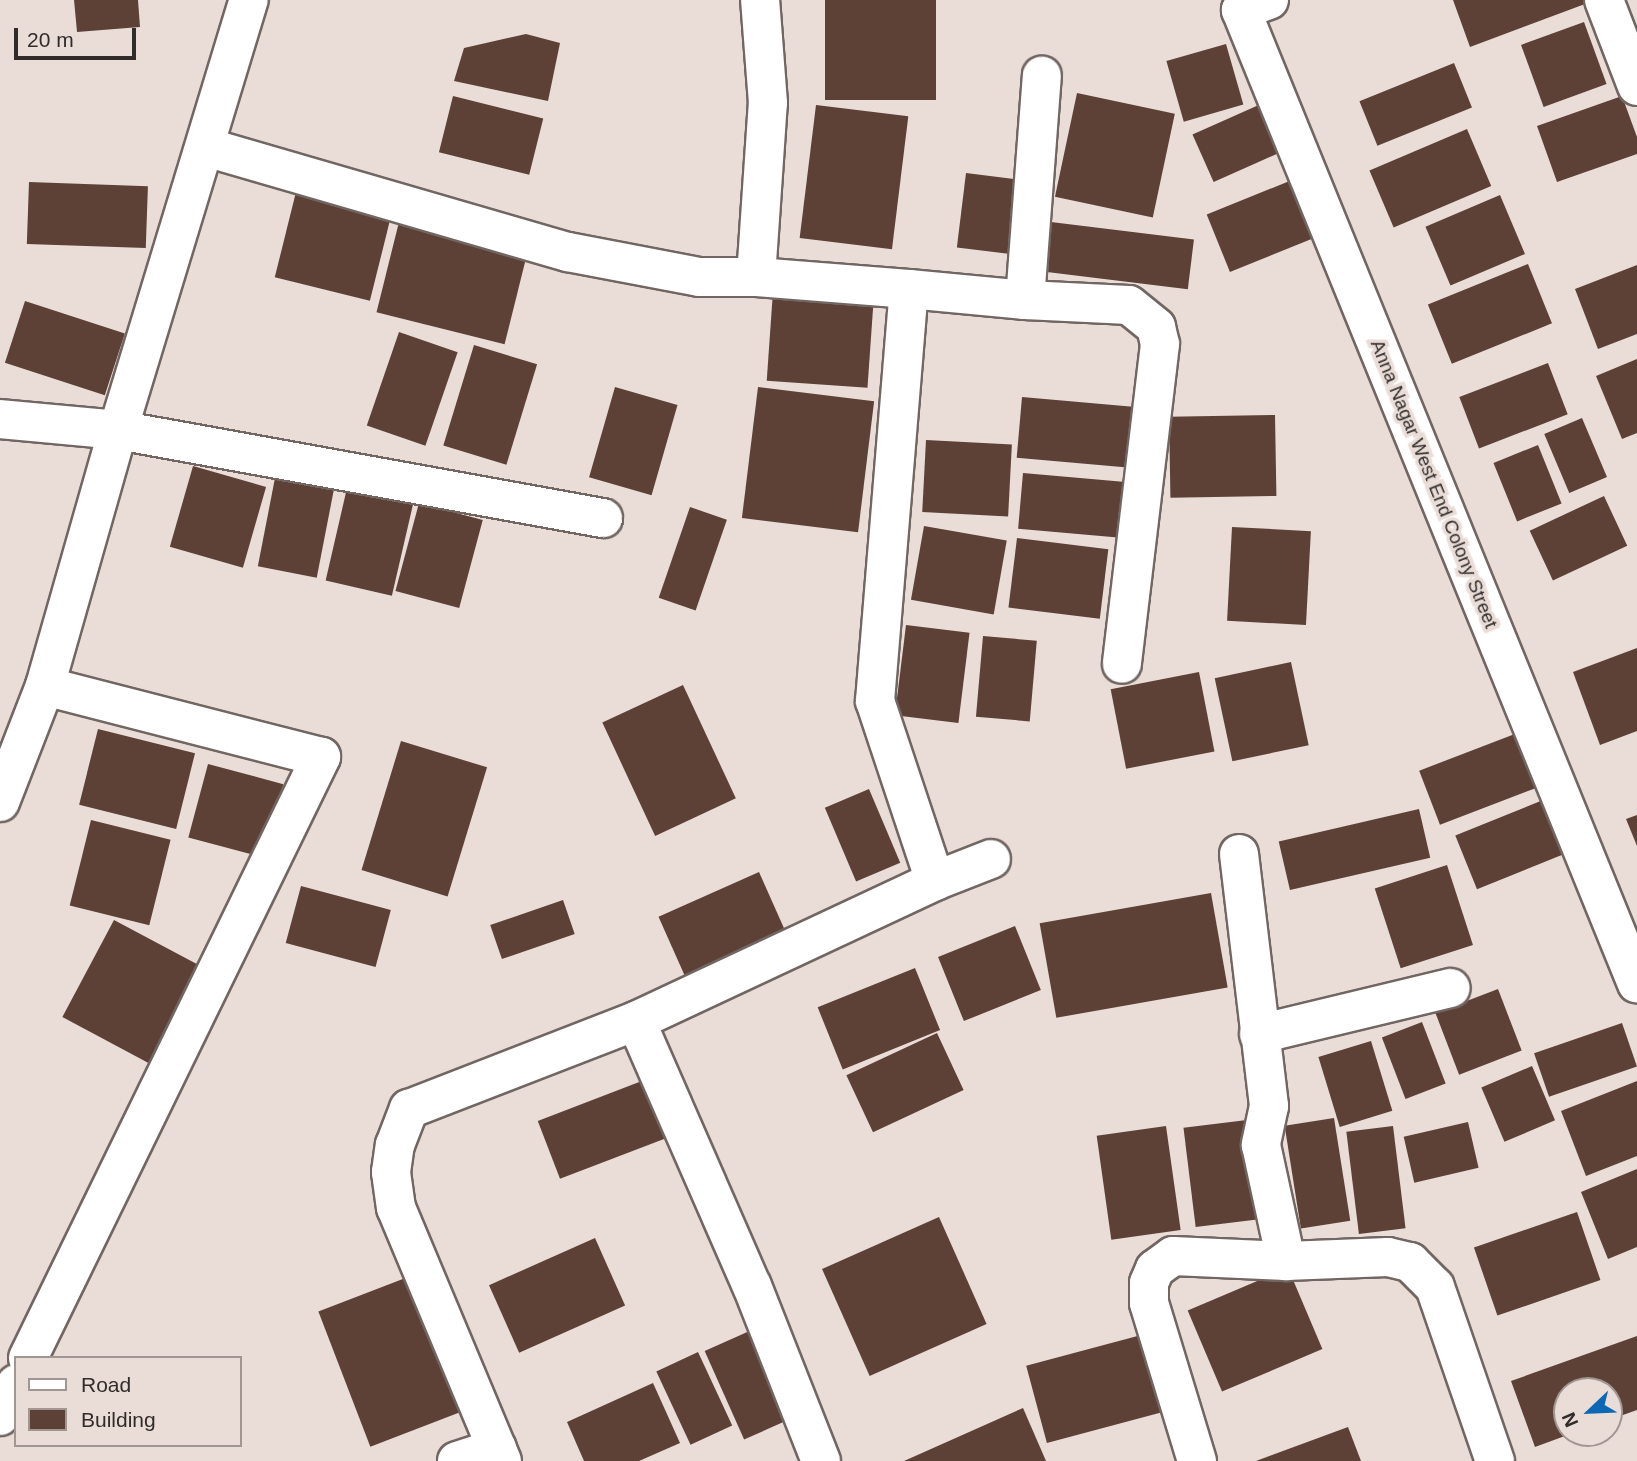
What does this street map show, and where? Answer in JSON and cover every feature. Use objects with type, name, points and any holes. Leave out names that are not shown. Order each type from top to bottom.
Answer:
[{"type":"street","points":[[0,802],[45,685],[118,430],[249,0]]},
{"type":"street","points":[[756,277],[768,103],[761,0]]},
{"type":"street","name":"Anna Nagar West End Colony Street","points":[[1269,0],[1241,10],[1637,984]]},
{"type":"street","points":[[1604,0],[1637,86]]},
{"type":"street","points":[[1025,300],[1042,76]]},
{"type":"street","points":[[206,147],[568,252],[699,277],[756,277],[1025,300],[1129,305],[1145,315],[1156,327],[1160,344],[1122,664]]},
{"type":"street","points":[[909,289],[875,701],[935,881]]},
{"type":"street","points":[[0,419],[118,430],[603,518]]},
{"type":"street","points":[[29,1356],[321,757],[45,685]]},
{"type":"street","points":[[1239,854],[1269,1106],[1261,1145],[1286,1261]]},
{"type":"street","points":[[457,1461],[499,1454],[396,1208],[391,1172],[395,1145],[409,1109],[636,1021],[935,881],[991,859]]},
{"type":"street","points":[[1259,1034],[1451,988]]},
{"type":"street","points":[[636,1021],[752,1286],[821,1461]]},
{"type":"street","points":[[1196,1461],[1149,1303],[1149,1283],[1155,1269],[1172,1256],[1286,1261],[1388,1257],[1410,1262],[1435,1287],[1495,1461]]},
{"type":"street","points":[[0,1416],[14,1388]]},
{"type":"building","points":[[74,0],[138,0],[140,27],[77,32]]},
{"type":"building","points":[[825,0],[936,0],[936,100],[825,100]]},
{"type":"building","points":[[1453,0],[1584,0],[1585,4],[1470,47]]},
{"type":"building","points":[[1584,22],[1607,84],[1544,107],[1521,45]]},
{"type":"building","points":[[526,34],[560,43],[548,101],[454,81],[464,48]]},
{"type":"building","points":[[1226,44],[1243,105],[1184,122],[1166,61]]},
{"type":"building","points":[[1454,63],[1472,108],[1377,146],[1359,101]]},
{"type":"building","points":[[1077,93],[1175,114],[1153,217],[1055,197]]},
{"type":"building","points":[[453,96],[543,118],[529,175],[439,152]]},
{"type":"building","points":[[1622,96],[1637,137],[1637,154],[1557,182],[1537,126]]},
{"type":"building","points":[[1261,104],[1282,152],[1214,182],[1192,135]]},
{"type":"building","points":[[816,105],[908,116],[892,249],[800,238]]},
{"type":"building","points":[[1467,129],[1491,186],[1394,227],[1369,170]]},
{"type":"building","points":[[966,173],[1024,180],[1014,255],[957,247]]},
{"type":"building","points":[[1292,180],[1315,237],[1230,272],[1207,214]]},
{"type":"building","points":[[29,182],[148,186],[146,248],[27,244]]},
{"type":"building","points":[[298,184],[393,208],[370,301],[275,277]]},
{"type":"building","points":[[1500,195],[1525,254],[1450,286],[1425,227]]},
{"type":"building","points":[[399,222],[527,254],[505,344],[377,312]]},
{"type":"building","points":[[1051,222],[1194,240],[1188,289],[1045,272]]},
{"type":"building","points":[[1528,264],[1552,323],[1452,364],[1428,304]]},
{"type":"building","points":[[1637,265],[1637,334],[1598,349],[1575,289]]},
{"type":"building","points":[[773,291],[874,298],[867,388],[767,381]]},
{"type":"building","points":[[25,301],[125,333],[105,395],[5,363]]},
{"type":"building","points":[[399,332],[458,352],[425,446],[367,426]]},
{"type":"building","points":[[474,345],[537,364],[506,465],[443,445]]},
{"type":"building","points":[[1637,359],[1637,433],[1622,439],[1596,376]]},
{"type":"building","points":[[1548,363],[1568,414],[1479,448],[1459,397]]},
{"type":"building","points":[[615,387],[677,405],[652,495],[589,477]]},
{"type":"building","points":[[758,387],[874,401],[858,532],[742,518]]},
{"type":"building","points":[[1022,397],[1136,407],[1130,468],[1017,458]]},
{"type":"building","points":[[1275,415],[1276,496],[1170,498],[1169,417]]},
{"type":"building","points":[[1582,418],[1607,477],[1569,493],[1544,434]]},
{"type":"building","points":[[926,440],[1012,445],[1008,516],[922,512]]},
{"type":"building","points":[[1538,445],[1562,503],[1517,521],[1493,463]]},
{"type":"building","points":[[193,466],[266,487],[243,568],[170,547]]},
{"type":"building","points":[[1023,473],[1123,482],[1118,538],[1018,529]]},
{"type":"building","points":[[275,478],[334,489],[317,578],[258,566]]},
{"type":"building","points":[[347,488],[413,503],[392,596],[326,581]]},
{"type":"building","points":[[1604,496],[1627,546],[1553,581],[1530,531]]},
{"type":"building","points":[[419,503],[483,520],[459,608],[395,591]]},
{"type":"building","points":[[690,507],[727,520],[696,610],[659,598]]},
{"type":"building","points":[[924,526],[1007,541],[994,614],[911,600]]},
{"type":"building","points":[[1232,527],[1311,531],[1306,625],[1227,621]]},
{"type":"building","points":[[1017,538],[1108,549],[1100,619],[1008,607]]},
{"type":"building","points":[[906,625],[970,633],[958,723],[895,715]]},
{"type":"building","points":[[983,636],[1037,641],[1030,721],[976,717]]},
{"type":"building","points":[[1637,648],[1637,731],[1600,745],[1573,672]]},
{"type":"building","points":[[1291,662],[1309,745],[1232,761],[1215,678]]},
{"type":"building","points":[[1199,672],[1214,752],[1126,769],[1111,689]]},
{"type":"building","points":[[683,685],[736,798],[655,836],[602,723]]},
{"type":"building","points":[[98,729],[195,753],[176,829],[79,805]]},
{"type":"building","points":[[1520,732],[1541,786],[1440,825],[1419,771]]},
{"type":"building","points":[[401,741],[487,767],[448,896],[362,870]]},
{"type":"building","points":[[208,764],[283,784],[264,858],[188,837]]},
{"type":"building","points":[[869,789],[900,863],[856,881],[825,808]]},
{"type":"building","points":[[1548,798],[1570,852],[1477,889],[1455,835]]},
{"type":"building","points":[[1419,809],[1430,858],[1290,890],[1279,841]]},
{"type":"building","points":[[1637,815],[1637,846],[1626,819]]},
{"type":"building","points":[[91,820],[171,840],[149,925],[70,905]]},
{"type":"building","points":[[1447,865],[1473,945],[1401,968],[1375,888]]},
{"type":"building","points":[[759,872],[785,930],[685,975],[659,917]]},
{"type":"building","points":[[301,886],[391,910],[376,967],[286,943]]},
{"type":"building","points":[[1211,893],[1228,988],[1056,1018],[1040,923]]},
{"type":"building","points":[[563,900],[575,934],[502,959],[490,925]]},
{"type":"building","points":[[114,920],[208,970],[156,1067],[62,1017]]},
{"type":"building","points":[[1015,926],[1041,990],[964,1021],[938,957]]},
{"type":"building","points":[[915,968],[940,1030],[843,1069],[818,1007]]},
{"type":"building","points":[[1498,989],[1522,1051],[1459,1075],[1435,1013]]},
{"type":"building","points":[[1422,1022],[1446,1084],[1406,1099],[1382,1037]]},
{"type":"building","points":[[1622,1023],[1637,1066],[1549,1097],[1534,1053]]},
{"type":"building","points":[[937,1033],[964,1090],[873,1132],[846,1075]]},
{"type":"building","points":[[1371,1041],[1392,1111],[1340,1127],[1318,1057]]},
{"type":"building","points":[[1532,1066],[1555,1120],[1504,1142],[1481,1087]]},
{"type":"building","points":[[647,1079],[669,1137],[560,1179],[538,1121]]},
{"type":"building","points":[[1637,1081],[1637,1156],[1586,1176],[1561,1111]]},
{"type":"building","points":[[1334,1118],[1350,1221],[1301,1229],[1285,1126]]},
{"type":"building","points":[[1247,1120],[1259,1219],[1196,1227],[1183,1128]]},
{"type":"building","points":[[1468,1122],[1479,1168],[1414,1183],[1404,1137]]},
{"type":"building","points":[[1166,1126],[1181,1230],[1111,1240],[1097,1136]]},
{"type":"building","points":[[1393,1126],[1406,1228],[1359,1234],[1346,1132]]},
{"type":"building","points":[[1637,1169],[1637,1247],[1608,1259],[1581,1192]]},
{"type":"building","points":[[1577,1212],[1600,1280],[1497,1316],[1474,1247]]},
{"type":"building","points":[[939,1217],[987,1324],[870,1376],[822,1269]]},
{"type":"building","points":[[595,1238],[625,1306],[519,1353],[489,1285]]},
{"type":"building","points":[[1288,1268],[1322,1349],[1222,1392],[1188,1311]]},
{"type":"building","points":[[408,1277],[460,1412],[370,1447],[318,1311]]},
{"type":"building","points":[[754,1329],[793,1418],[744,1440],[705,1351]]},
{"type":"building","points":[[1145,1334],[1166,1411],[1047,1443],[1026,1366]]},
{"type":"building","points":[[1637,1336],[1637,1410],[1623,1415],[1623,1377],[1553,1377],[1553,1440],[1535,1447],[1511,1381]]},
{"type":"building","points":[[698,1352],[732,1425],[691,1445],[656,1371]]},
{"type":"building","points":[[653,1383],[680,1443],[639,1461],[584,1461],[567,1422]]},
{"type":"building","points":[[1023,1408],[1046,1461],[904,1461]]},
{"type":"building","points":[[1348,1427],[1361,1461],[1256,1461]]}]
